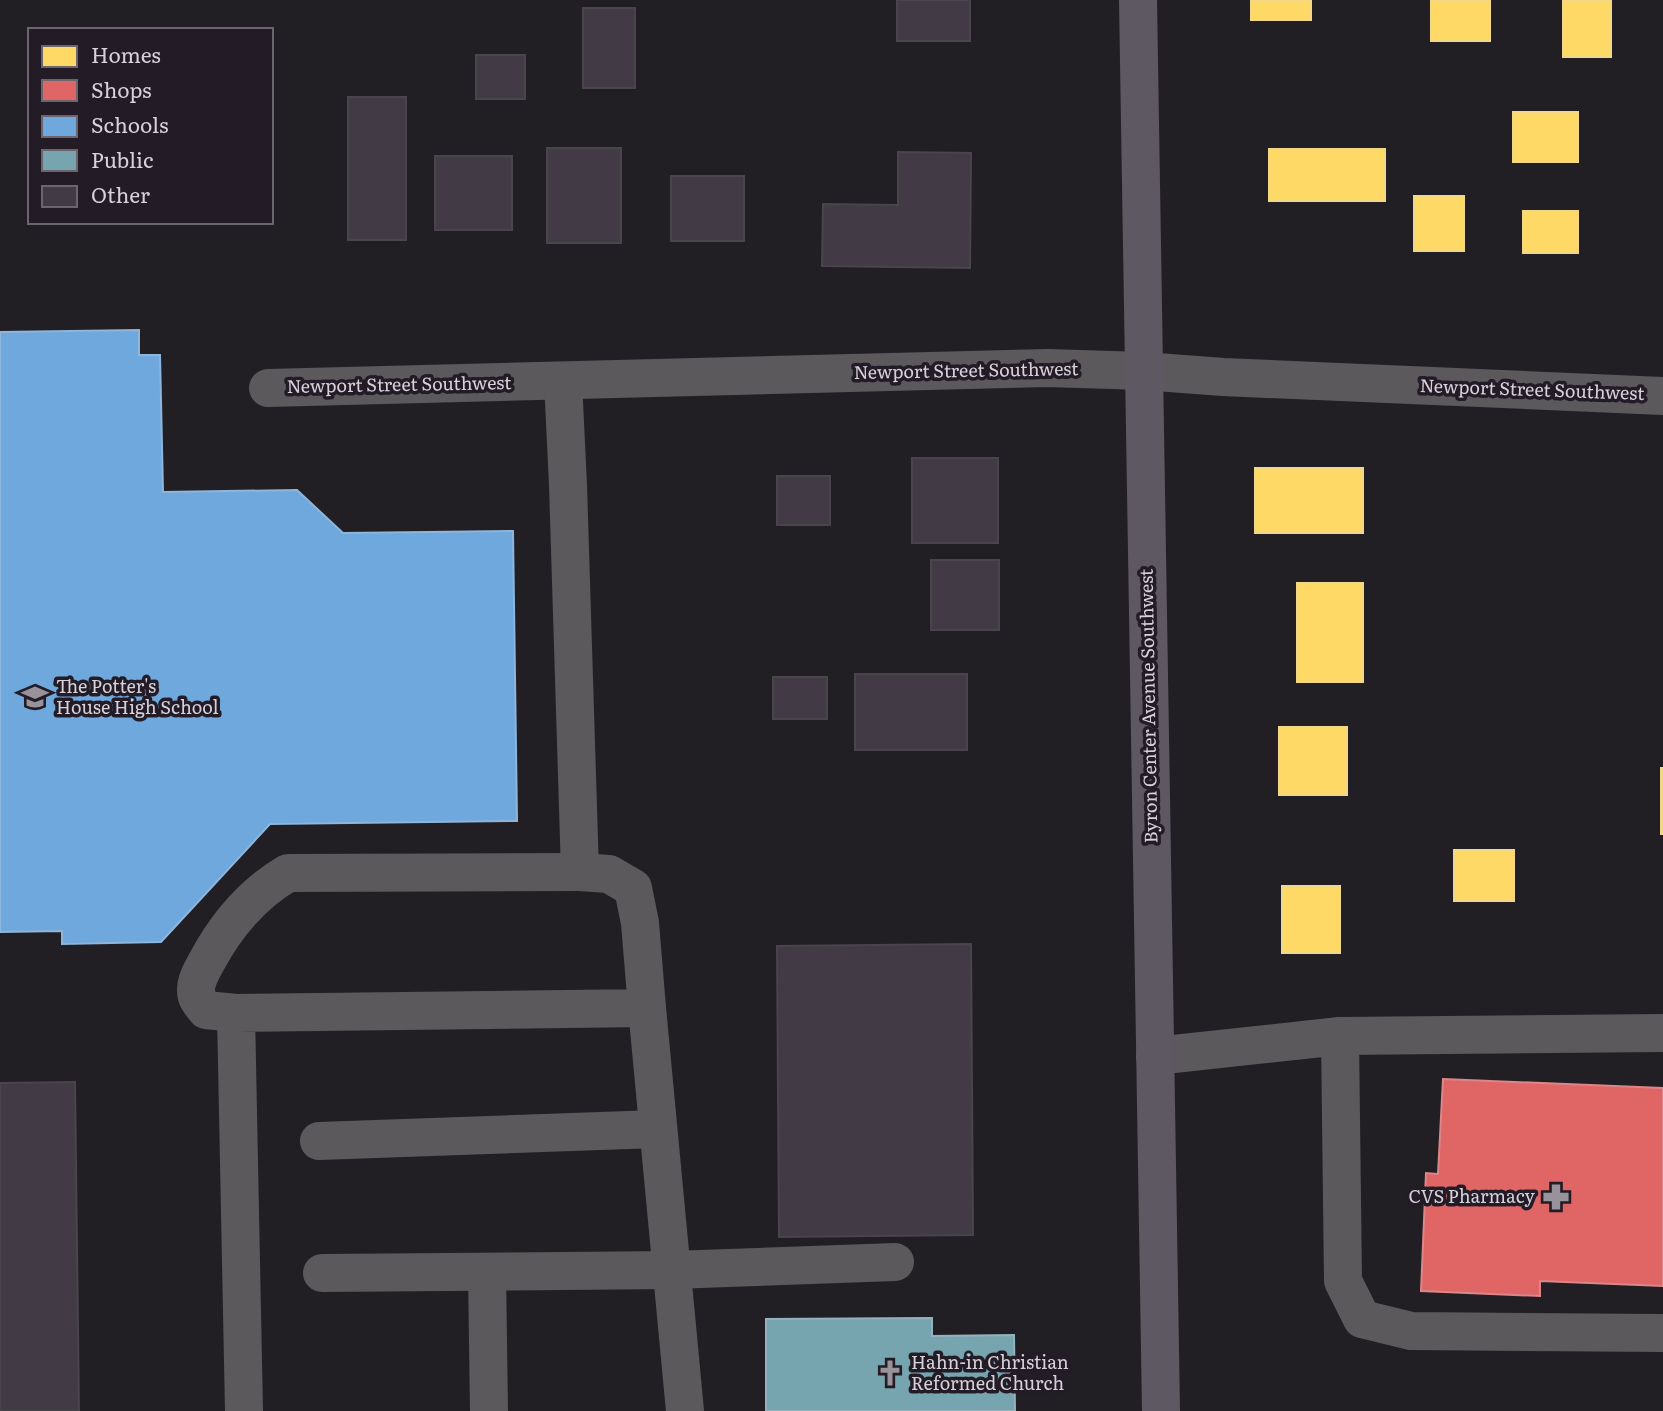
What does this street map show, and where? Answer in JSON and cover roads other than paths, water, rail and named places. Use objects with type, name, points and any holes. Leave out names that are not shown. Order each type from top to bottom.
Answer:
[{"type":"main road","name":"Byron Center Avenue Southwest","points":[[1138,0],[1161,1411]]},
{"type":"street","name":"Newport Street Southwest","points":[[268,388],[1048,368],[1663,396]]},
{"type":"street","points":[[563,381],[580,872]]},
{"type":"street","points":[[647,1008],[236,1013],[206,1010],[197,998],[197,979],[223,932],[250,902],[288,873],[580,872],[609,874],[634,888],[640,923],[685,1411]]},
{"type":"street","points":[[236,1013],[244,1411]]},
{"type":"street","points":[[1155,1056],[1340,1036],[1663,1032]]},
{"type":"street","points":[[1340,1036],[1343,1281],[1362,1318],[1411,1331],[1663,1333]]},
{"type":"street","points":[[319,1140],[657,1129]]},
{"type":"street","points":[[322,1273],[672,1270],[895,1262]]},
{"type":"street","points":[[487,1272],[489,1411]]},
{"type":"place","name":"The Potter's House High School","points":[[35,697]]},
{"type":"place","name":"CVS Pharmacy","points":[[1556,1197]]},
{"type":"place","name":"Hahn-in Christian Reformed Church","points":[[890,1373]]}]
